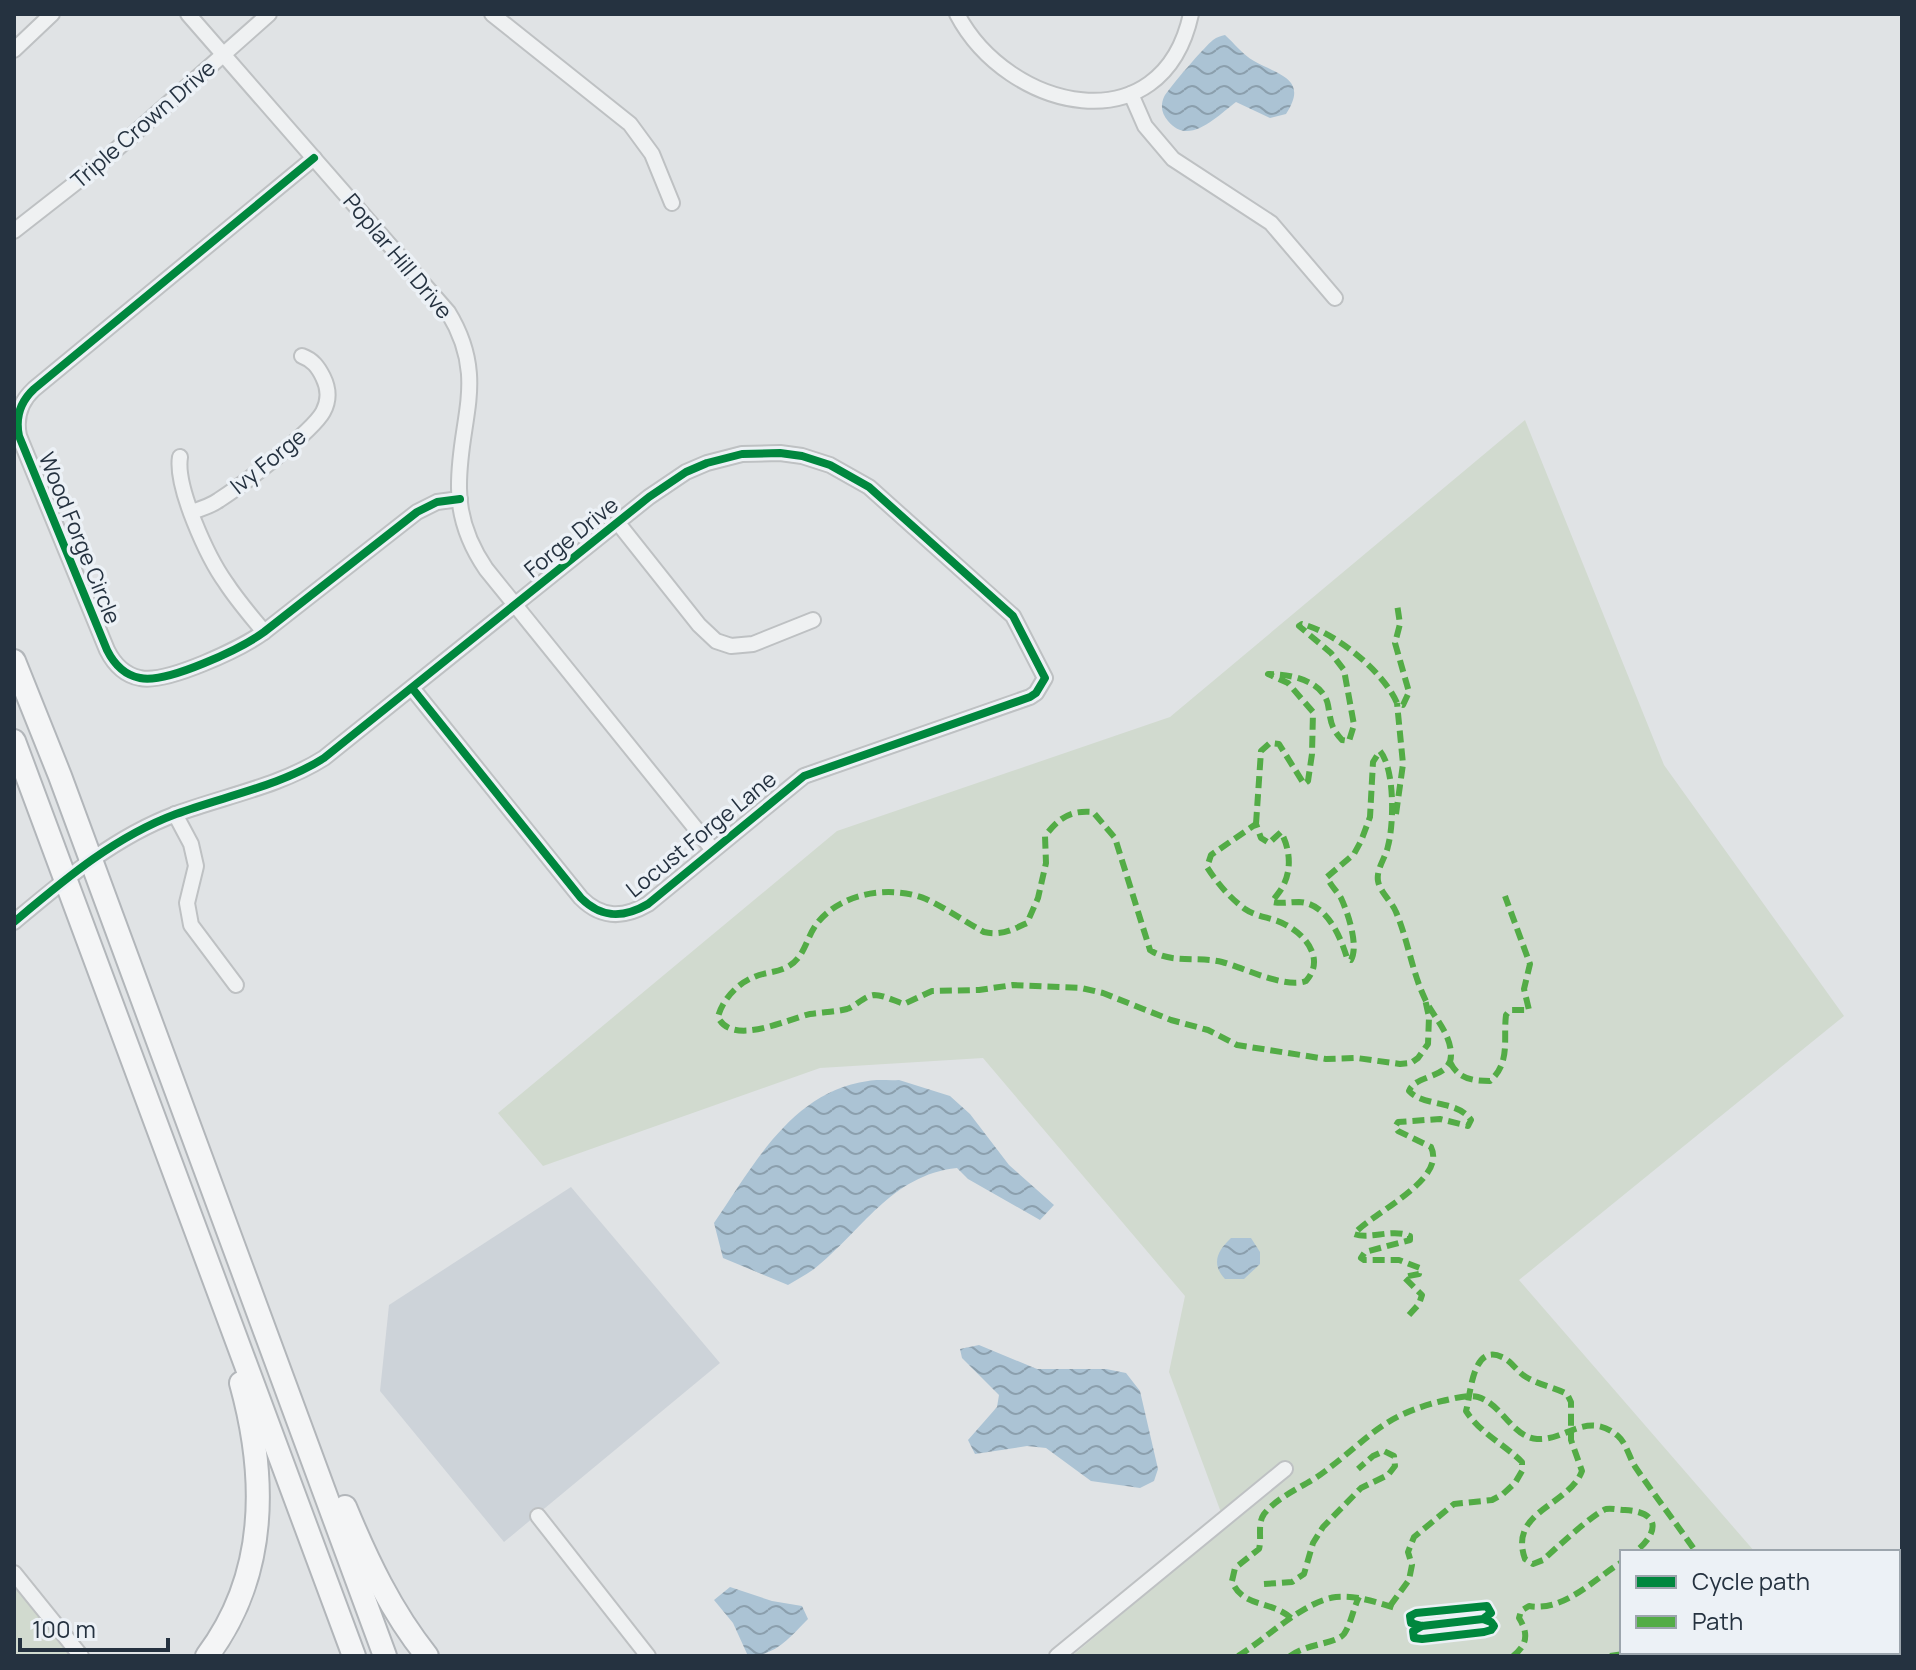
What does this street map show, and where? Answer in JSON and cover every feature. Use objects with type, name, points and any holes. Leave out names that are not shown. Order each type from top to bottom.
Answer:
[{"type":"highway","points":[[14,661],[91,860],[385,1656]]},
{"type":"highway","points":[[14,741],[354,1656]]},
{"type":"highway","points":[[221,1210],[360,1543],[394,1609],[427,1656]]},
{"type":"highway","points":[[207,1656],[229,1622],[247,1581],[259,1516],[254,1442],[221,1296]]},
{"type":"street","points":[[14,50],[52,14]]},
{"type":"street","name":"Poplar Hill Drive","points":[[188,14],[439,300],[452,319],[461,339],[470,376],[460,465],[460,499],[465,530],[471,544],[486,569],[713,850]]},
{"type":"street","name":"Triple Crown Drive","points":[[14,231],[101,163],[269,14]]},
{"type":"street","points":[[492,14],[630,124],[652,154],[672,203]]},
{"type":"street","points":[[957,14],[966,31],[986,54],[1033,87],[1057,97],[1083,102],[1131,94],[1154,79],[1175,57],[1186,38],[1191,14]]},
{"type":"street","points":[[1131,94],[1145,126],[1173,159],[1271,223],[1335,298]]},
{"type":"street","name":"Wood Forge Circle","points":[[314,158],[24,400],[17,421],[19,436],[107,650],[120,668],[140,678],[162,677],[239,649],[417,512],[437,502],[460,499]]},
{"type":"street","name":"Ivy Forge","points":[[191,512],[220,499],[318,420],[327,401],[327,388],[314,363],[302,356]]},
{"type":"street","name":"Forge Drive","points":[[14,922],[91,860],[120,841],[175,814],[312,766],[673,480],[728,456],[780,453],[823,462],[869,487],[1004,607],[1021,628],[1045,678]]},
{"type":"street","points":[[180,457],[179,479],[224,581],[264,632]]},
{"type":"street","points":[[618,523],[699,625],[716,641],[731,646],[753,644],[813,620]]},
{"type":"street","name":"Locust Forge Lane","points":[[412,688],[581,898],[592,908],[614,915],[635,912],[804,776],[1030,697],[1045,678]]},
{"type":"street","points":[[175,814],[191,844],[196,866],[187,903],[191,925],[236,985]]},
{"type":"street","points":[[1057,1656],[1285,1469]]},
{"type":"street","points":[[538,1516],[648,1656]]},
{"type":"street","points":[[14,1573],[81,1656]]},
{"type":"shaded area","points":[[1525,420],[1664,765],[1844,1016],[1519,1280],[1753,1550],[1620,1550],[1620,1654],[1845,1656],[1072,1656],[1226,1526],[1169,1372],[1185,1296],[983,1058],[820,1068],[543,1166],[498,1113],[837,831],[1170,717]]},
{"type":"shaded area","points":[[571,1187],[720,1363],[504,1542],[380,1391],[389,1305]]},
{"type":"shaded area","points":[[14,1573],[81,1656],[14,1656]]},
{"type":"water","points":[[1225,35],[1250,58],[1281,75],[1293,86],[1292,102],[1286,114],[1270,118],[1236,102],[1212,121],[1194,130],[1176,128],[1163,113],[1164,97],[1209,44]]},
{"type":"water","points":[[872,1080],[899,1080],[950,1096],[970,1114],[1009,1165],[1054,1205],[1040,1220],[968,1179],[957,1168],[914,1181],[895,1193],[814,1269],[788,1285],[723,1258],[714,1223],[777,1134],[796,1115],[841,1088]]},
{"type":"water","points":[[1231,1238],[1251,1238],[1260,1252],[1260,1264],[1244,1279],[1225,1279],[1218,1268],[1219,1253]]},
{"type":"water","points":[[979,1345],[1037,1369],[1106,1369],[1126,1373],[1140,1391],[1158,1469],[1154,1481],[1140,1488],[1091,1481],[1046,1448],[1027,1446],[975,1454],[968,1440],[997,1407],[999,1395],[962,1358],[960,1349]]},
{"type":"water","points":[[730,1587],[772,1601],[802,1606],[808,1619],[775,1649],[748,1656],[733,1623],[714,1600]]},
{"type":"marked path","points":[[1256,824],[1261,751],[1270,743],[1279,744],[1304,784],[1308,781],[1312,754],[1313,712],[1288,683],[1268,674],[1295,677],[1312,684],[1325,696],[1335,731],[1342,740],[1349,741],[1354,725],[1344,670],[1331,653],[1299,626],[1302,624],[1315,629],[1357,655],[1381,678],[1397,703],[1403,705],[1409,692],[1395,643],[1400,624],[1397,604]]},
{"type":"marked path","points":[[1396,814],[1403,764],[1397,703]]},
{"type":"marked path","points":[[1409,1315],[1422,1295],[1404,1277],[1419,1274],[1420,1268],[1399,1260],[1361,1258],[1365,1252],[1410,1240],[1410,1236],[1396,1233],[1354,1234],[1405,1195],[1428,1172],[1433,1159],[1431,1147],[1398,1131],[1395,1127],[1398,1122],[1440,1119],[1468,1126],[1471,1120],[1458,1109],[1423,1099],[1409,1091],[1418,1082],[1446,1068],[1451,1054],[1445,1032],[1421,989],[1396,912],[1378,881],[1390,836],[1392,811],[1391,783],[1380,751],[1373,762],[1370,817],[1361,841],[1354,854],[1327,877],[1341,898],[1349,921],[1354,947],[1351,960],[1347,958],[1330,922],[1317,908],[1299,902],[1272,902],[1283,886],[1289,866],[1281,832],[1269,843],[1261,838],[1256,824],[1211,855],[1207,867],[1224,890],[1245,909],[1276,920],[1301,935],[1314,957],[1314,965],[1306,981],[1276,980],[1222,962],[1166,957],[1150,950],[1115,838],[1093,812],[1078,812],[1066,816],[1045,836],[1046,863],[1038,898],[1027,923],[1006,932],[990,933],[926,899],[912,895],[883,892],[855,898],[841,903],[819,921],[795,962],[754,977],[737,988],[723,1004],[718,1017],[725,1026],[747,1031],[810,1014],[847,1009],[874,995],[904,1004],[932,991],[979,990],[1013,985],[1081,988],[1208,1030],[1237,1045],[1326,1059],[1357,1058],[1400,1064],[1411,1063],[1428,1044],[1429,1017],[1425,999]]},
{"type":"marked path","points":[[1450,1062],[1457,1072],[1467,1078],[1490,1081],[1504,1058],[1506,1015],[1510,1010],[1529,1010],[1524,989],[1530,964],[1505,896]]},
{"type":"marked path","points":[[1390,1606],[1409,1580],[1412,1565],[1408,1552],[1414,1537],[1454,1504],[1492,1500],[1503,1494],[1522,1471],[1522,1462],[1466,1411],[1479,1363],[1484,1357],[1492,1355],[1506,1359],[1531,1380],[1567,1394],[1571,1402],[1571,1440],[1582,1471],[1565,1493],[1532,1519],[1522,1543],[1525,1559],[1533,1564],[1543,1560],[1606,1509],[1637,1512],[1650,1519],[1652,1531],[1637,1550]]},
{"type":"marked path","points":[[1291,1618],[1275,1608],[1243,1596],[1232,1581],[1235,1568],[1259,1549],[1264,1514],[1277,1501],[1324,1472],[1390,1421],[1421,1407],[1460,1397],[1474,1396],[1486,1401],[1528,1437],[1548,1438],[1586,1426],[1607,1429],[1618,1436],[1636,1468],[1695,1550]]},
{"type":"marked path","points":[[1264,1584],[1292,1582],[1304,1574],[1313,1543],[1323,1527],[1361,1488],[1388,1475],[1395,1466],[1394,1456],[1384,1451],[1358,1469]]},
{"type":"marked path","points":[[1513,1656],[1525,1639],[1519,1618],[1521,1611],[1529,1606],[1542,1607],[1566,1599],[1620,1563]]},
{"type":"marked path","points":[[1238,1656],[1298,1613],[1324,1600],[1352,1597],[1399,1609]]},
{"type":"marked path","points":[[1290,1656],[1344,1634],[1359,1597]]},
{"type":"marked path","points":[[1610,1656],[1624,1654]]},
{"type":"cycle path","points":[[314,158],[34,389],[22,405],[18,416],[19,436],[107,650],[120,668],[140,678],[168,676],[204,663],[264,632],[417,512],[437,502],[460,499]]},
{"type":"cycle path","points":[[14,922],[71,875],[132,835],[176,814],[289,776],[324,758],[649,497],[686,472],[742,454],[802,456],[830,465],[869,487],[1013,616],[1045,678],[1030,697],[804,776],[648,904],[622,914],[597,910],[581,898],[412,688]]},
{"type":"cycle path","points":[[1422,1626],[1413,1631],[1414,1638],[1484,1632],[1494,1626],[1483,1619],[1422,1626],[1411,1623],[1410,1616],[1487,1606],[1491,1613],[1483,1619]]}]
